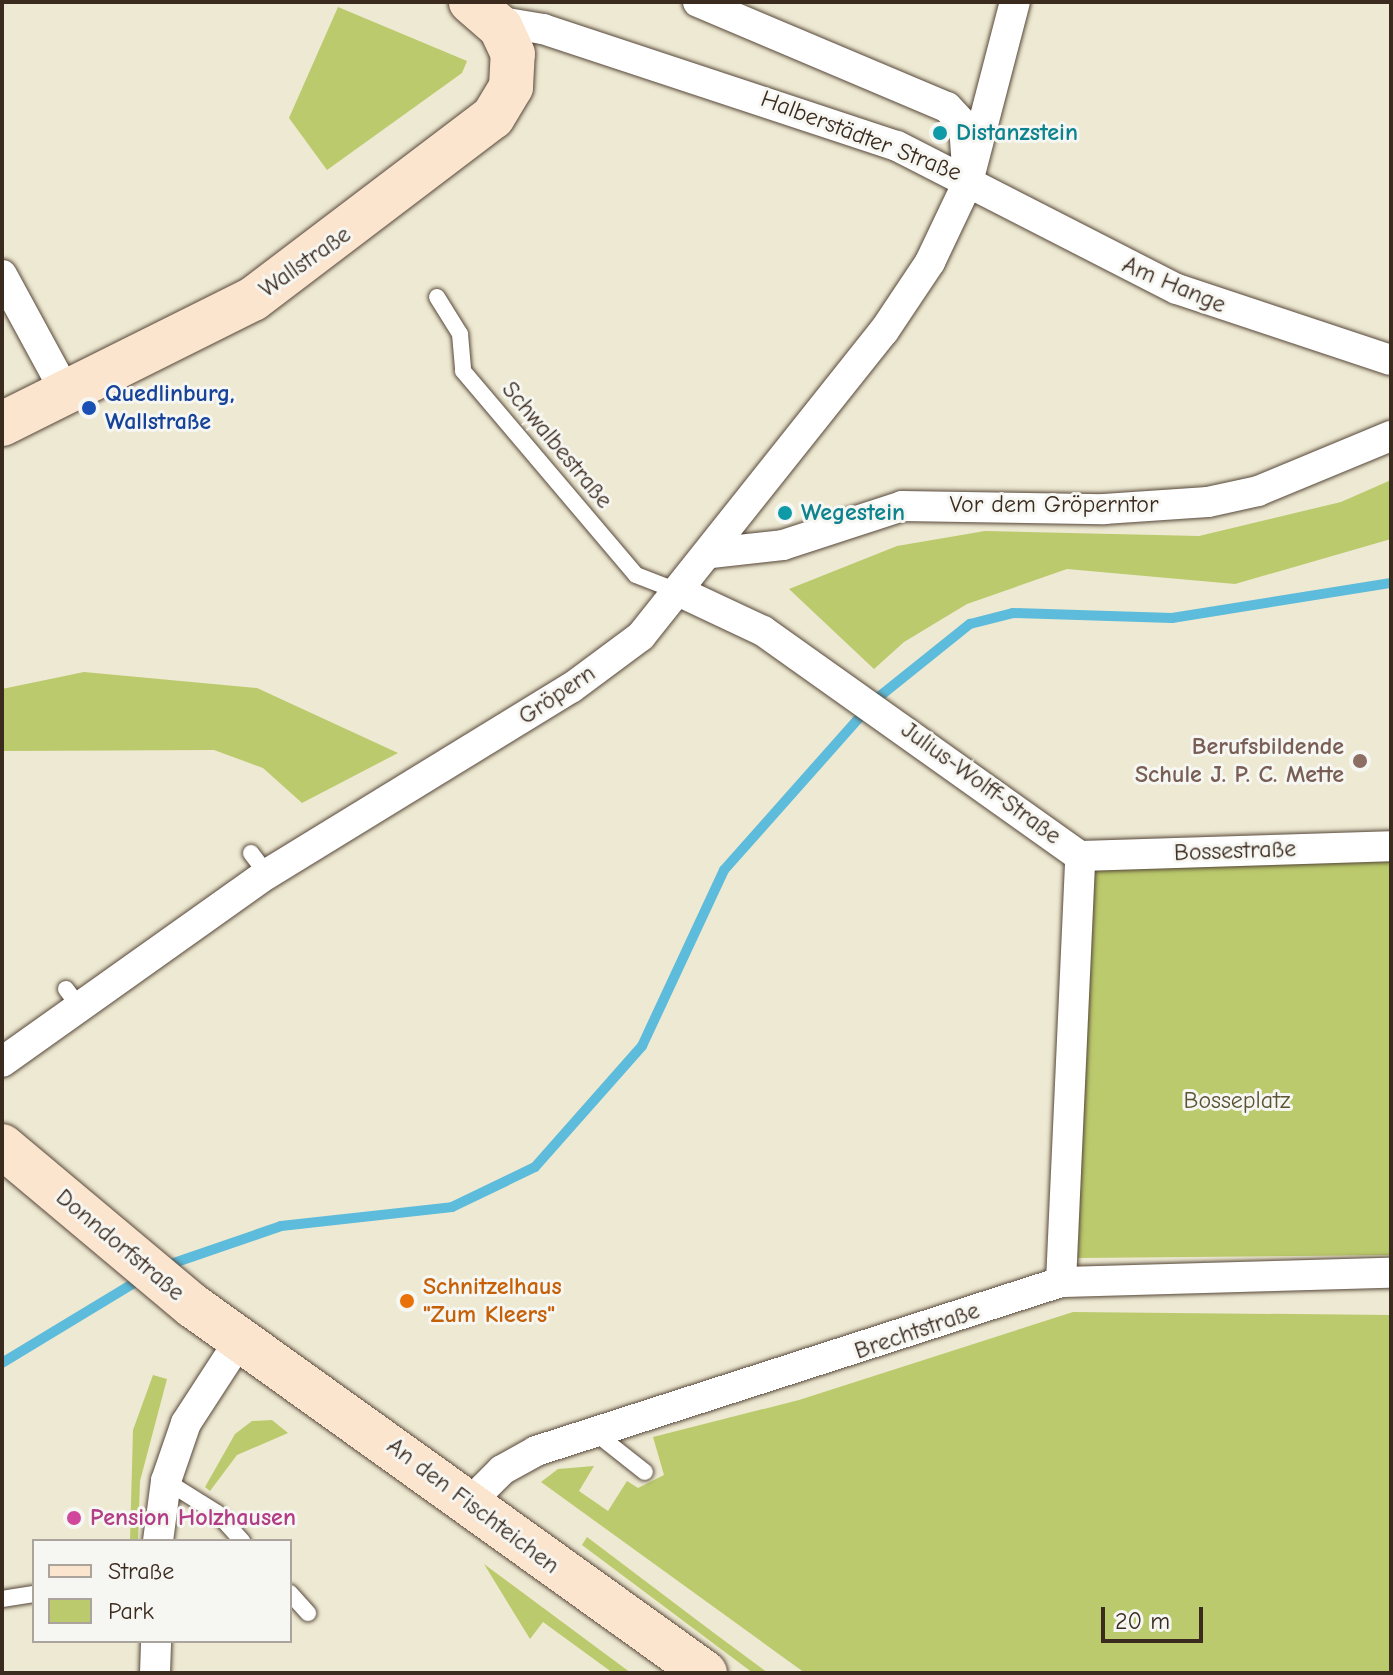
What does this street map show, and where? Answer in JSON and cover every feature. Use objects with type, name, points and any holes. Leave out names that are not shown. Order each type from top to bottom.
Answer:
[{"type":"main road","name":"Wallstraße","points":[[2,424],[253,299],[493,117],[515,70],[483,12]]},
{"type":"main road","name":"Donndorfstraße","points":[[2,1146],[193,1306],[240,1340]]},
{"type":"main road","name":"An den Fischteichen","points":[[240,1340],[472,1500],[705,1673]]},
{"type":"street","name":"Halberstädter Straße","points":[[483,12],[801,110],[968,182],[964,125],[947,107],[698,2]]},
{"type":"street","name":"Gröpern","points":[[2,1062],[72,997],[259,863],[571,688],[641,636],[711,553],[907,298],[968,182],[1015,2]]},
{"type":"street","name":"Am Hange","points":[[968,182],[1177,289],[1391,360]]},
{"type":"street","points":[[2,275],[65,391]]},
{"type":"street","name":"Vor dem Gröperntor","points":[[711,553],[783,545],[902,506],[1104,509],[1208,502],[1258,491],[1391,436]]},
{"type":"street","name":"Julius-Wolff-Straße","points":[[680,592],[763,631],[847,687],[1080,856],[1061,1282]]},
{"type":"street","name":"Bossestraße","points":[[1080,856],[1391,846]]},
{"type":"street","name":"Brechtstraße","points":[[472,1500],[515,1461],[592,1430],[1061,1282],[1391,1273]]},
{"type":"street","points":[[158,1539],[166,1481],[186,1423],[240,1340]]},
{"type":"street","points":[[155,1673],[156,1643]]},
{"type":"lane","name":"Schwalbestraße","points":[[437,297],[460,334],[463,371],[636,575],[680,592]]},
{"type":"lane","points":[[592,1430],[645,1472]]},
{"type":"lane","points":[[166,1481],[217,1513],[240,1539]]},
{"type":"lane","points":[[2,1599],[32,1594]]},
{"type":"lane","points":[[292,1595],[308,1613]]},
{"type":"green space","points":[[338,7],[467,61],[462,73],[327,170],[289,118]]},
{"type":"green space","points":[[1391,480],[1391,539],[1235,584],[1067,569],[967,604],[904,642],[874,669],[789,589],[897,546],[985,531],[1199,536],[1341,502]]},
{"type":"green space","points":[[84,672],[257,688],[398,753],[302,803],[263,768],[214,750],[2,751],[2,689]]},
{"type":"green space","name":"Bosseplatz","points":[[1391,838],[1391,1255],[1078,1258],[1090,869]]},
{"type":"green space","points":[[1073,1312],[1391,1315],[1391,1673],[805,1673],[541,1482],[558,1469],[594,1466],[579,1491],[608,1511],[627,1481],[638,1488],[664,1475],[653,1437],[799,1400]]},
{"type":"green space","points":[[153,1375],[167,1379],[140,1481],[138,1539],[130,1539],[133,1430]]},
{"type":"green space","points":[[272,1420],[288,1433],[237,1455],[210,1491],[205,1487],[235,1434],[252,1421]]},
{"type":"green space","points":[[587,1537],[768,1673],[753,1673],[582,1545]]},
{"type":"green space","points":[[484,1564],[631,1673],[613,1673],[543,1622],[530,1639]]},
{"type":"waterway","points":[[165,1266],[281,1226],[452,1207],[535,1167],[642,1046],[724,870],[875,700],[970,624],[1013,613],[1172,618],[1391,583]]},
{"type":"waterway","points":[[2,1363],[144,1277]]},
{"type":"place","name":"Distanzstein","points":[[940,133]]},
{"type":"place","name":"Quedlinburg, Wallstraße","points":[[89,408]]},
{"type":"place","name":"Wegestein","points":[[785,513]]},
{"type":"place","name":"Berufsbildende Schule J. P. C. Mette","points":[[1360,761]]},
{"type":"place","name":"Schnitzelhaus \"Zum Kleers\"","points":[[407,1301]]},
{"type":"place","name":"Pension Holzhausen","points":[[74,1518]]}]
